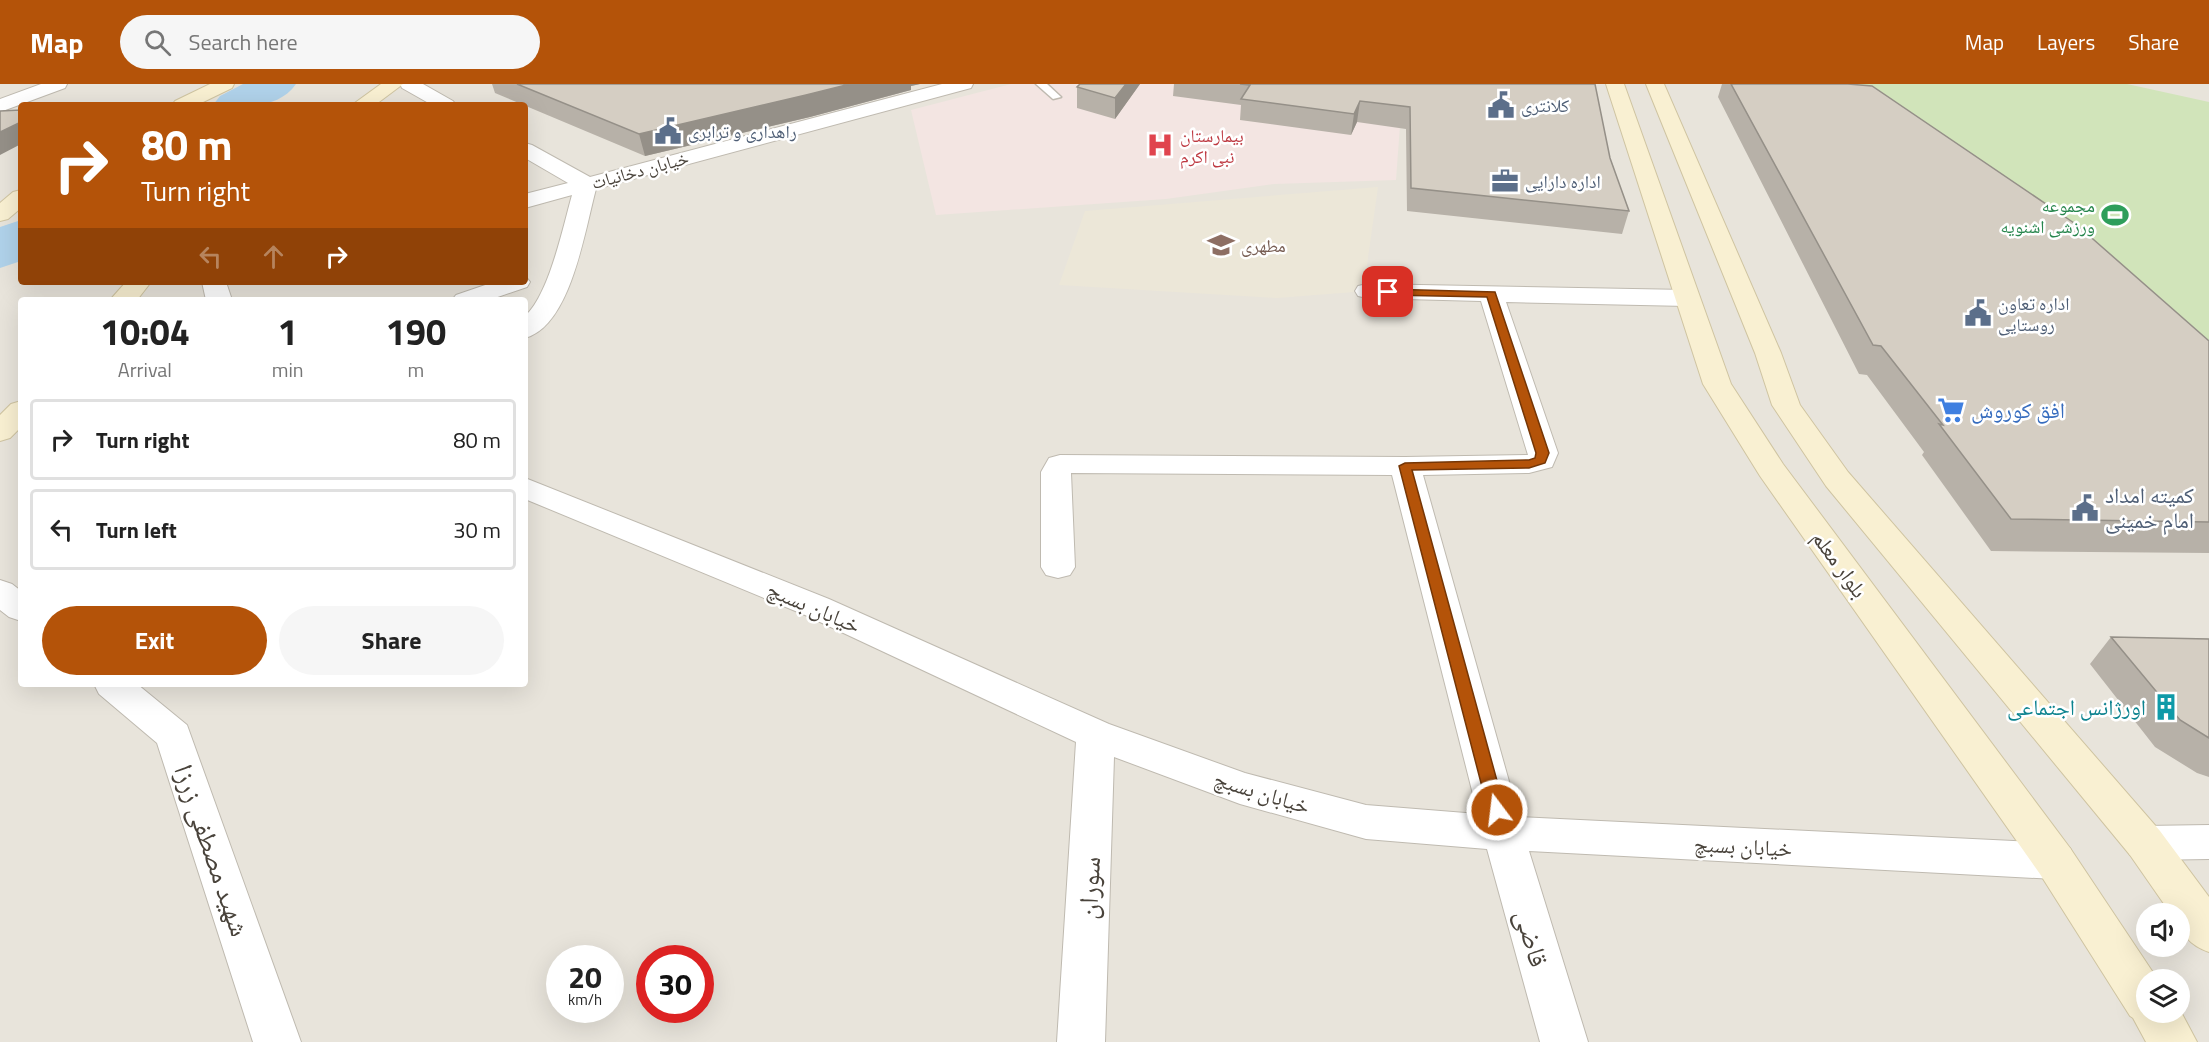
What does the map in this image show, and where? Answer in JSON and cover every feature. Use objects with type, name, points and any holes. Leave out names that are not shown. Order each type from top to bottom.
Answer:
[{"type":"main road","points":[[188,102],[225,84]]},
{"type":"main road","points":[[367,102],[394,84]]},
{"type":"main road","name":"بلوار معلم","points":[[1615,84],[1717,384],[1771,469],[2055,861],[2136,986]]},
{"type":"main road","points":[[1655,84],[1768,353],[1786,405],[1837,479],[2145,843],[2209,932]]},
{"type":"main road","points":[[0,214],[18,200]]},
{"type":"main road","points":[[126,297],[137,285]]},
{"type":"main road","points":[[0,432],[18,413]]},
{"type":"main road","points":[[2161,1023],[2173,1042]]},
{"type":"street","points":[[0,106],[58,84]]},
{"type":"street","points":[[409,84],[441,102]]},
{"type":"street","name":"خیابان دخانیات","points":[[528,200],[964,84]]},
{"type":"street","points":[[528,151],[586,184],[563,267],[545,312],[528,327]]},
{"type":"street","points":[[528,279],[563,267]]},
{"type":"street","points":[[474,297],[509,285]]},
{"type":"street","points":[[1367,291],[1687,298]]},
{"type":"street","points":[[1058,567],[1056,472],[1060,464],[1405,466],[1529,464],[1541,461],[1543,453],[1491,294]]},
{"type":"street","name":"قاضی","points":[[1405,466],[1503,833],[1564,1042]]},
{"type":"street","name":"خیابان بسبچ","points":[[528,489],[817,608],[1096,735],[1240,788],[1366,822],[1503,833],[2055,861]]},
{"type":"street","points":[[0,592],[18,607]]},
{"type":"street","name":"شهید مصطفی زرزا","points":[[116,687],[174,735],[277,1042]]},
{"type":"street","name":"سوران","points":[[1081,1042],[1096,735]]},
{"type":"street","points":[[2145,843],[2209,842]]},
{"type":"lane","points":[[1041,84],[1056,97]]},
{"type":"shaded area","points":[[0,84],[2209,84],[2209,1042],[0,1042]]},
{"type":"shaded area","name":"بیمارستان نبی اکرم","points":[[1011,84],[1403,84],[1396,180],[1274,184],[1166,199],[936,215],[911,110]]},
{"type":"shaded area","name":"مطهری","points":[[1378,187],[1365,279],[1367,291],[1277,298],[1059,285],[1085,211]]},
{"type":"green space","name":"مجموعه ورزشی اشنویه","points":[[1784,84],[2127,84],[2209,102],[2209,342]]},
{"type":"building","points":[[517,84],[850,84],[639,134]]},
{"type":"building","points":[[1080,84],[1126,84],[1115,98],[1077,87]]},
{"type":"building","points":[[1240,84],[1595,84],[1610,158],[1629,211],[1411,188],[1410,107],[1360,101],[1354,114],[1241,99],[1250,85]]},
{"type":"building","name":"اداره تعاون روستایی","points":[[1731,84],[1872,86],[2077,225],[2209,341],[2209,522],[2011,519],[1939,424],[1943,425],[1881,346],[1873,345]]},
{"type":"building","points":[[18,110],[18,123],[0,132],[0,111]]},
{"type":"building","points":[[2111,637],[2209,639],[2209,738],[2180,720]]},
{"type":"waterway","points":[[241,102],[275,84]]},
{"type":"waterway","points":[[0,252],[18,238]]},
{"type":"place","name":"کلانتری","points":[[1501,105]]},
{"type":"place","name":"راهداری و ترابری","points":[[668,131]]},
{"type":"place","name":"بیمارستان نبی اکرم","points":[[1160,145]]},
{"type":"place","name":"اداره دارایی","points":[[1505,181]]},
{"type":"place","name":"مجموعه ورزشی اشنویه","points":[[2115,215]]},
{"type":"place","name":"مطهری","points":[[1221,245]]},
{"type":"place","name":"اداره تعاون روستایی","points":[[1978,313]]},
{"type":"place","name":"افق کوروش","points":[[1951,410]]},
{"type":"place","name":"کمیته امداد امام خمینی","points":[[2085,508]]},
{"type":"place","name":"اورژانس اجتماعی","points":[[2166,707]]},
{"type":"route","points":[[1388,292],[1491,294],[1543,453],[1541,461],[1529,464],[1405,466],[1497,810]]}]
